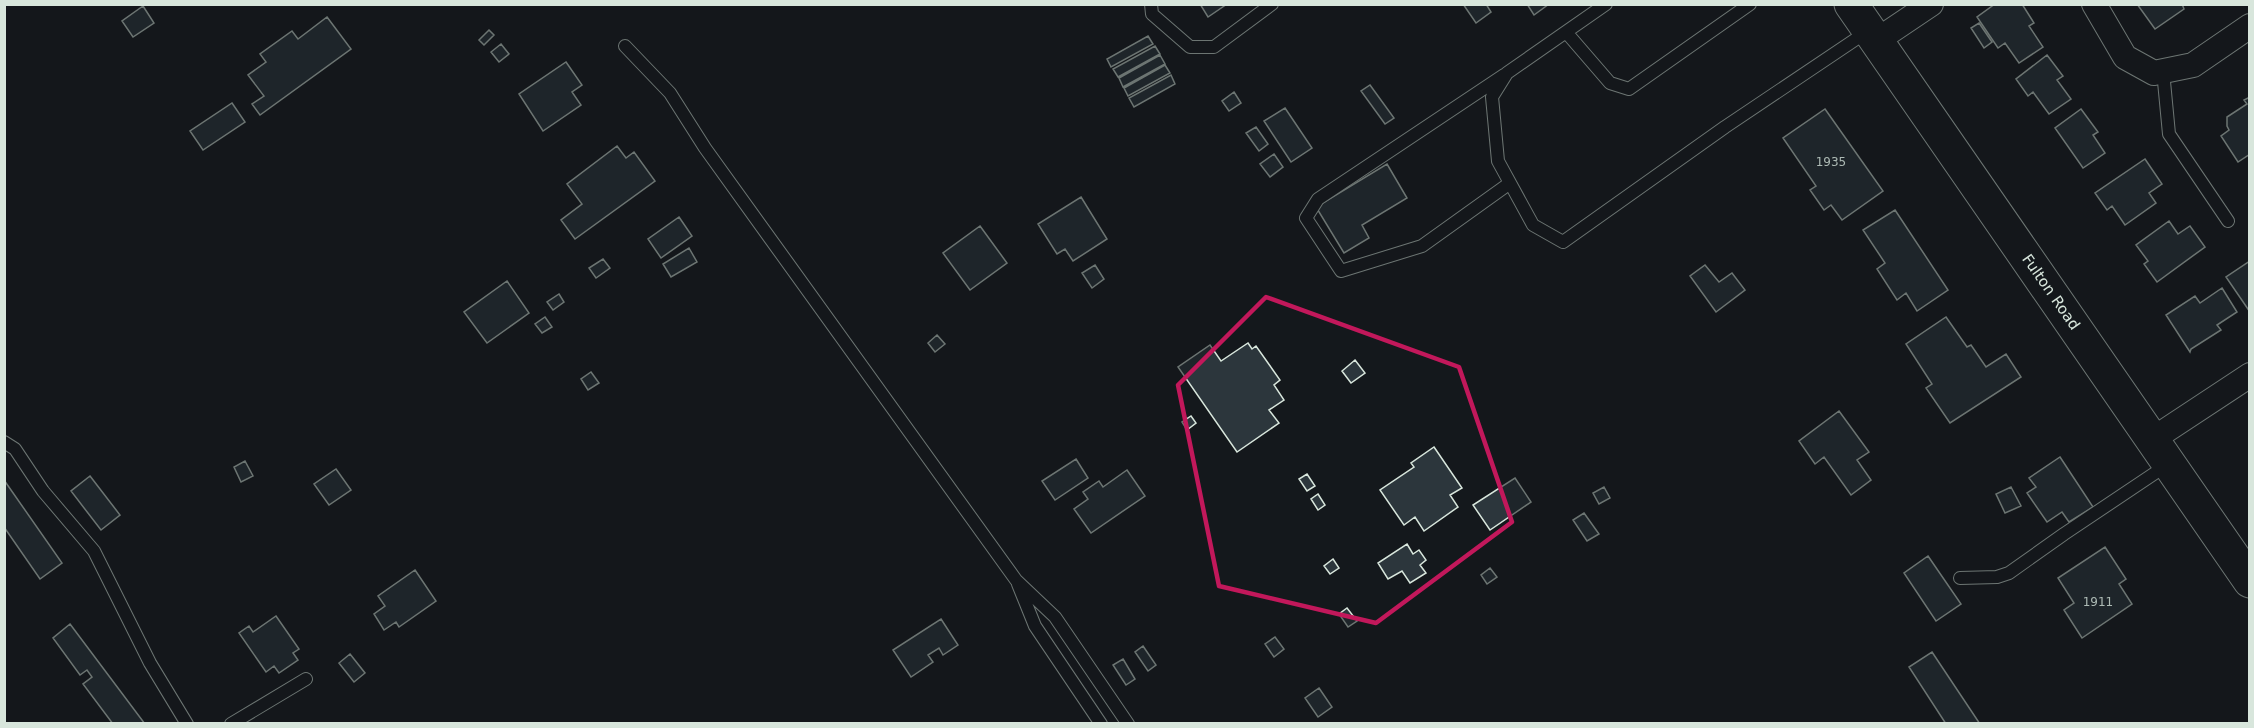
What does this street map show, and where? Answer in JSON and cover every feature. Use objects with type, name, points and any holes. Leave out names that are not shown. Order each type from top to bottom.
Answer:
[{"type":"main road","name":"Fulton Road","points":[[1865,25],[2250,581]]},
{"type":"street","points":[[1865,25],[1930,4]]},
{"type":"street","points":[[2094,4],[2125,57],[2154,73],[2193,65],[2250,26]]},
{"type":"street","points":[[2162,451],[2250,375]]},
{"type":"lane","points":[[1151,4],[1152,14],[1190,47],[1214,47],[1272,4]]},
{"type":"lane","points":[[1510,183],[1422,246],[1341,271],[1306,218],[1318,199],[1606,4]]},
{"type":"lane","points":[[1566,32],[1610,83],[1629,89],[1750,4]]},
{"type":"lane","points":[[1507,73],[1492,98],[1498,161],[1533,225],[1563,242],[1865,25]]},
{"type":"lane","points":[[625,46],[670,93],[705,148],[1016,580],[1055,617],[1128,723]]},
{"type":"lane","points":[[2163,71],[2169,134],[2228,221]]},
{"type":"lane","points":[[4,442],[15,449],[43,491],[94,551],[150,663],[187,723]]},
{"type":"lane","points":[[1960,578],[1997,577],[2009,573],[2064,534],[2162,451]]},
{"type":"lane","points":[[1016,580],[1035,626],[1101,723]]},
{"type":"lane","points":[[231,723],[306,679]]},
{"type":"highlighted area","points":[[1266,297],[1459,367],[1512,522],[1376,623],[1219,586],[1178,385]]},
{"type":"building","points":[[1200,4],[1227,4],[1208,17]]},
{"type":"building","points":[[1463,4],[1486,4],[1491,12],[1476,23]]},
{"type":"building","points":[[1527,4],[1549,4],[1534,15]]},
{"type":"building","points":[[1995,4],[2022,4],[2034,23],[2029,26],[2043,47],[2019,63],[2005,43],[1998,48],[1977,17]]},
{"type":"building","points":[[2137,4],[2182,4],[2184,9],[2155,29]]},
{"type":"building","points":[[143,6],[154,23],[133,37],[122,21]]},
{"type":"building","points":[[327,17],[351,49],[260,115],[252,104],[264,96],[248,75],[266,62],[260,54],[292,31],[298,39]]},
{"type":"building","points":[[1979,23],[1992,42],[1984,48],[1971,28]]},
{"type":"building","points":[[489,30],[494,35],[484,45],[479,40]]},
{"type":"building","points":[[1148,36],[1153,44],[1111,67],[1107,59]]},
{"type":"building","points":[[501,44],[509,54],[499,62],[491,52]]},
{"type":"building","points":[[1155,46],[1160,54],[1118,77],[1113,69]]},
{"type":"building","points":[[1160,55],[1165,64],[1123,87],[1119,78]]},
{"type":"building","points":[[2047,55],[2063,76],[2057,80],[2071,99],[2049,114],[2033,92],[2028,96],[2016,79]]},
{"type":"building","points":[[566,62],[582,85],[572,92],[581,105],[543,131],[519,94]]},
{"type":"building","points":[[1165,65],[1170,73],[1128,96],[1124,88]]},
{"type":"building","points":[[1171,75],[1175,84],[1134,107],[1129,98]]},
{"type":"building","points":[[1370,85],[1394,118],[1385,124],[1361,91]]},
{"type":"building","points":[[1234,92],[1241,103],[1229,111],[1222,101]]},
{"type":"building","points":[[2250,97],[2250,154],[2238,162],[2221,136],[2229,130],[2227,117],[2247,104],[2244,100]]},
{"type":"building","points":[[232,103],[245,122],[203,150],[190,131]]},
{"type":"building","points":[[1285,108],[1312,148],[1291,162],[1264,121]]},
{"type":"building","points":[[1825,109],[1883,191],[1842,220],[1831,205],[1824,210],[1810,190],[1816,186],[1783,138]]},
{"type":"building","points":[[2081,109],[2098,132],[2093,135],[2105,153],[2083,168],[2055,128]]},
{"type":"building","points":[[1256,127],[1268,144],[1259,151],[1246,133]]},
{"type":"building","points":[[617,146],[626,158],[634,152],[655,181],[575,239],[561,220],[582,204],[567,184]]},
{"type":"building","points":[[1274,154],[1283,167],[1270,177],[1260,164]]},
{"type":"building","points":[[2145,159],[2162,184],[2149,193],[2156,203],[2125,225],[2112,206],[2107,210],[2095,193]]},
{"type":"building","points":[[1387,164],[1407,198],[1362,225],[1369,238],[1344,253],[1316,207]]},
{"type":"building","points":[[1081,197],[1107,239],[1073,261],[1065,249],[1057,254],[1038,224]]},
{"type":"building","points":[[1895,210],[1948,290],[1917,311],[1906,293],[1897,300],[1877,269],[1885,263],[1863,230]]},
{"type":"building","points":[[679,217],[692,236],[661,258],[648,239]]},
{"type":"building","points":[[2169,221],[2178,234],[2190,226],[2205,247],[2157,282],[2144,264],[2148,261],[2136,245]]},
{"type":"building","points":[[980,226],[1007,263],[970,290],[943,253]]},
{"type":"building","points":[[689,248],[697,262],[671,277],[663,264]]},
{"type":"building","points":[[603,259],[610,268],[596,278],[589,268]]},
{"type":"building","points":[[2250,261],[2250,312],[2226,277]]},
{"type":"building","points":[[1095,265],[1104,279],[1092,288],[1082,273]]},
{"type":"building","points":[[1705,265],[1719,282],[1732,273],[1745,290],[1716,312],[1690,276]]},
{"type":"building","points":[[507,281],[529,313],[487,343],[464,312]]},
{"type":"building","points":[[2222,288],[2237,312],[2217,325],[2221,330],[2191,349],[2190,352],[2166,315],[2195,296],[2200,303]]},
{"type":"building","points":[[559,294],[564,302],[553,310],[547,302]]},
{"type":"building","points":[[545,317],[552,327],[542,333],[535,324]]},
{"type":"building","points":[[1946,317],[1967,347],[1971,345],[1986,367],[2006,354],[2021,377],[1950,423],[1926,388],[1932,384],[1906,344]]},
{"type":"building","points":[[937,335],[945,344],[935,352],[928,343]]},
{"type":"building","points":[[1248,343],[1252,349],[1256,346],[1280,380],[1274,385],[1284,400],[1269,410],[1279,423],[1237,452],[1178,367],[1210,345],[1221,361]]},
{"type":"building","points":[[1355,360],[1365,373],[1351,383],[1342,371]]},
{"type":"building","points":[[591,372],[599,383],[588,390],[581,379]]},
{"type":"building","points":[[1839,411],[1869,452],[1857,460],[1871,480],[1851,495],[1824,457],[1815,464],[1799,441]]},
{"type":"building","points":[[1191,416],[1196,423],[1187,430],[1182,422]]},
{"type":"building","points":[[1434,447],[1462,488],[1450,495],[1458,507],[1424,531],[1415,517],[1404,525],[1380,490],[1414,467],[1411,463]]},
{"type":"building","points":[[2060,457],[2093,507],[2069,522],[2062,512],[2047,522],[2027,493],[2036,487],[2029,478]]},
{"type":"building","points":[[1076,459],[1088,478],[1055,500],[1042,481]]},
{"type":"building","points":[[245,461],[253,476],[241,482],[234,467]]},
{"type":"building","points":[[336,469],[351,490],[329,505],[314,484]]},
{"type":"building","points":[[1127,470],[1145,496],[1091,533],[1074,509],[1088,499],[1083,492],[1099,481],[1103,487]]},
{"type":"building","points":[[1307,474],[1315,486],[1307,491],[1299,479]]},
{"type":"building","points":[[90,476],[120,515],[101,530],[71,491]]},
{"type":"building","points":[[1515,478],[1531,502],[1490,530],[1473,505]]},
{"type":"building","points":[[4,480],[62,563],[40,579],[4,527]]},
{"type":"building","points":[[1604,487],[1610,498],[1599,504],[1593,493]]},
{"type":"building","points":[[2011,487],[2021,506],[2005,513],[1996,494]]},
{"type":"building","points":[[1318,494],[1325,505],[1318,510],[1311,499]]},
{"type":"building","points":[[1584,513],[1599,534],[1587,541],[1573,520]]},
{"type":"building","points":[[1407,544],[1413,554],[1419,550],[1426,560],[1420,565],[1426,573],[1410,583],[1402,571],[1388,579],[1378,563]]},
{"type":"building","points":[[2105,547],[2126,579],[2119,584],[2132,604],[2082,638],[2064,610],[2074,603],[2058,578]]},
{"type":"building","points":[[1928,556],[1961,604],[1936,621],[1904,573]]},
{"type":"building","points":[[1333,559],[1339,568],[1330,574],[1324,566]]},
{"type":"building","points":[[1490,568],[1497,577],[1487,584],[1481,575]]},
{"type":"building","points":[[415,570],[436,601],[399,627],[396,622],[384,630],[374,614],[385,606],[378,596]]},
{"type":"building","points":[[1347,608],[1357,621],[1348,627],[1339,614]]},
{"type":"building","points":[[276,616],[299,649],[293,653],[298,660],[279,673],[274,666],[266,672],[239,633],[249,626],[253,632]]},
{"type":"building","points":[[941,619],[958,645],[943,655],[939,648],[928,655],[933,662],[911,677],[893,650]]},
{"type":"building","points":[[70,624],[145,724],[113,724],[83,684],[92,677],[87,670],[80,675],[53,638]]},
{"type":"building","points":[[1275,637],[1284,649],[1274,657],[1265,644]]},
{"type":"building","points":[[1143,646],[1156,665],[1148,671],[1135,652]]},
{"type":"building","points":[[1932,652],[1980,724],[1946,724],[1909,667]]},
{"type":"building","points":[[350,654],[365,673],[354,682],[339,663]]},
{"type":"building","points":[[1123,659],[1135,679],[1126,685],[1113,665]]},
{"type":"building","points":[[1319,688],[1332,707],[1318,717],[1305,698]]}]
